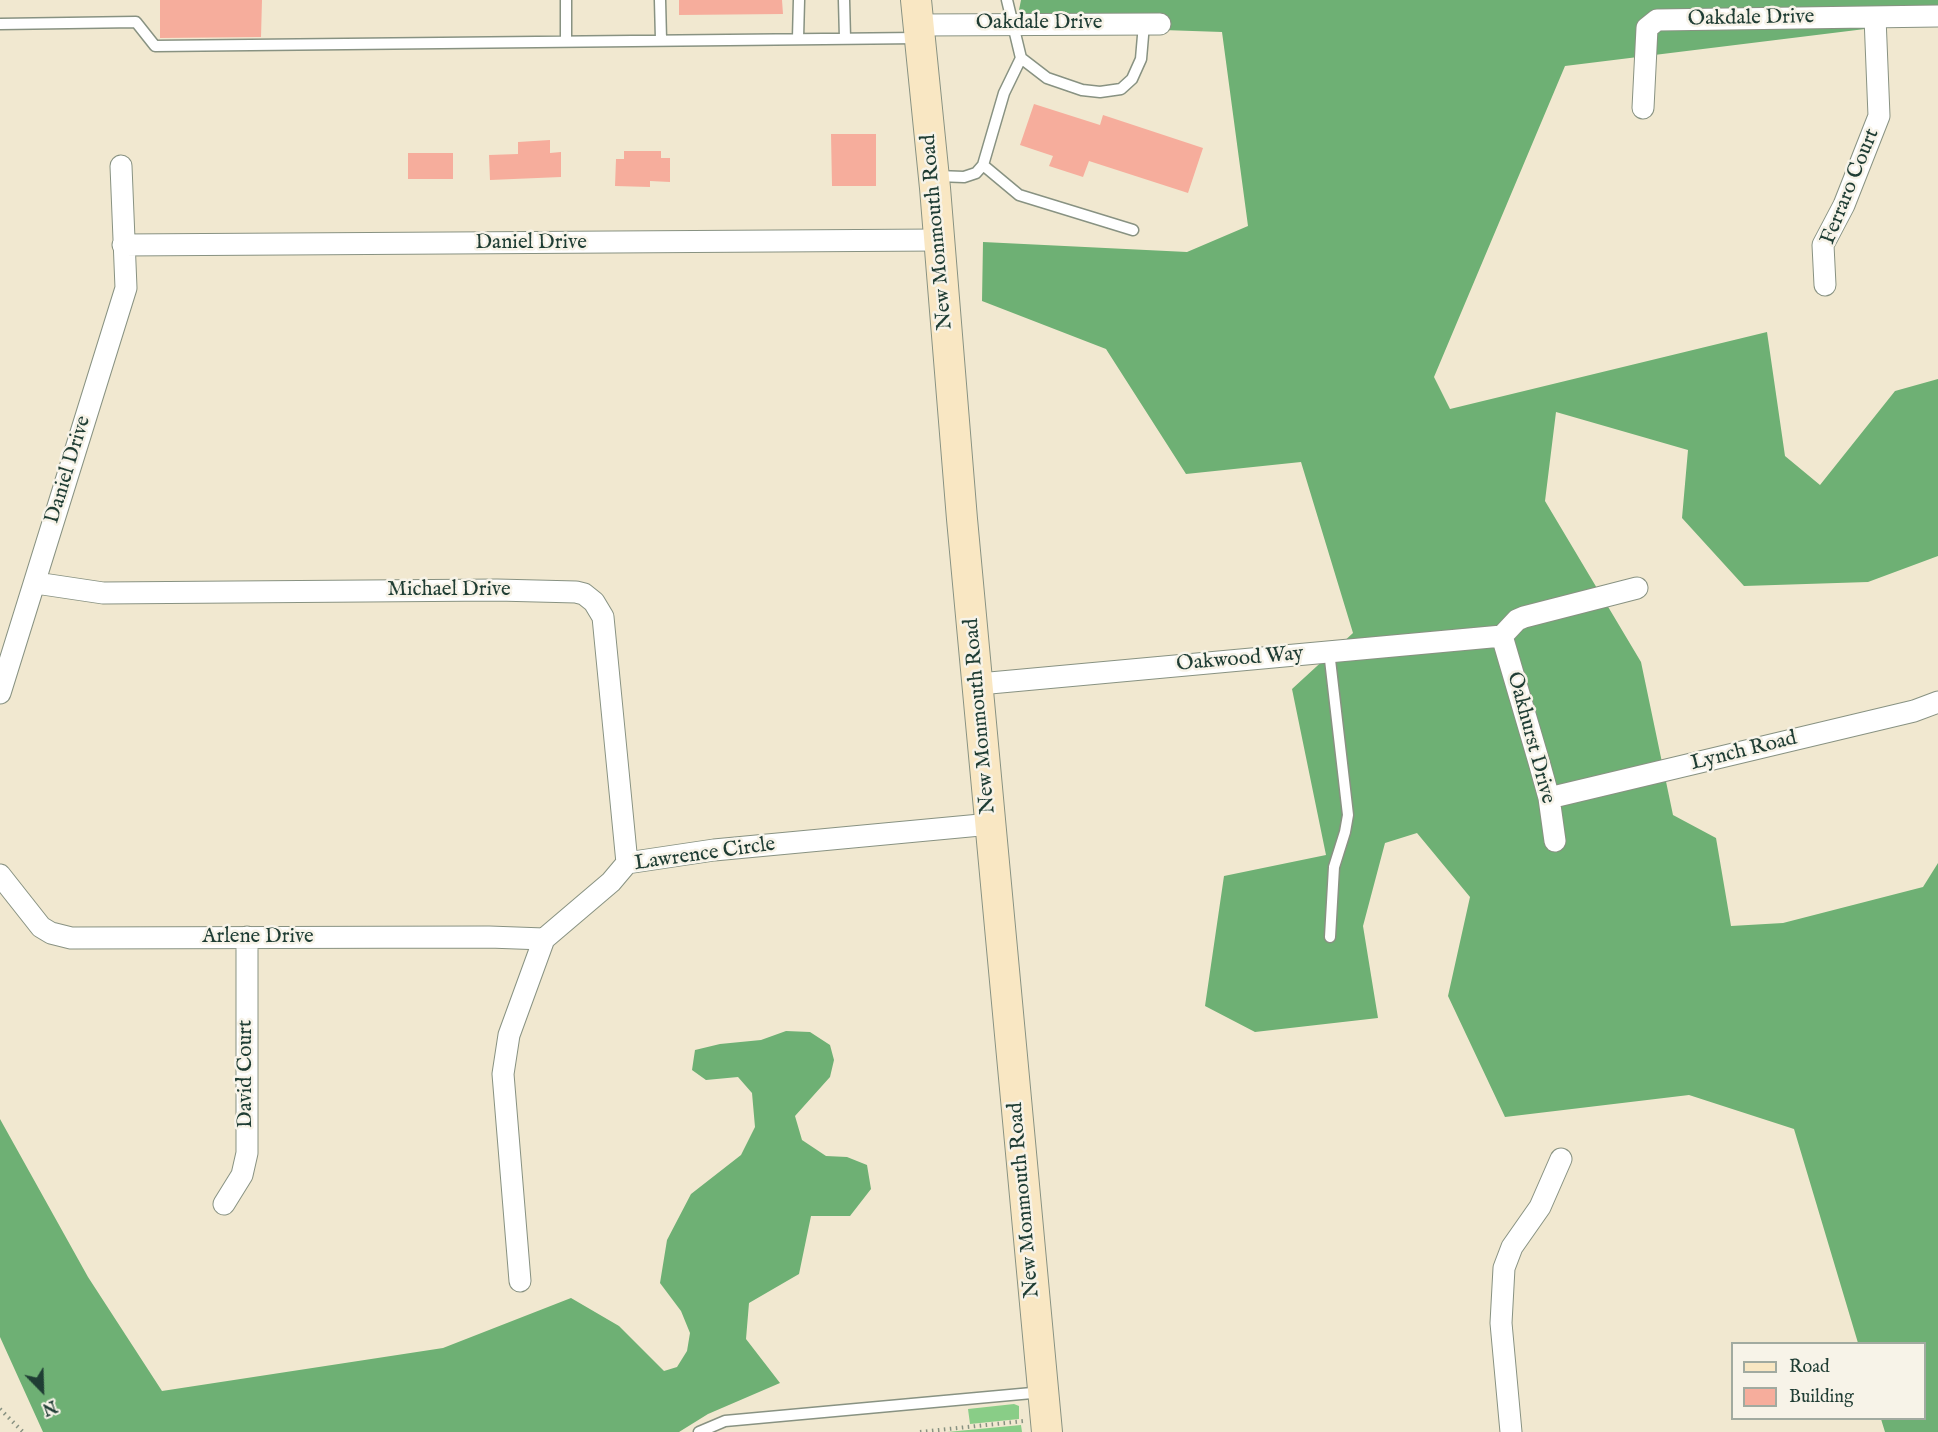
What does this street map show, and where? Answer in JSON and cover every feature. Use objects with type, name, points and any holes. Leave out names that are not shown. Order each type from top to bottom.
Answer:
[{"type":"main road","name":"New Monmouth Road","points":[[918,21],[934,176],[1043,1392],[1036,1427]]},
{"type":"street","name":"Oakdale Drive","points":[[1644,108],[1647,28],[1657,20],[1938,16]]},
{"type":"street","name":"Ferraro Court","points":[[1825,285],[1824,245],[1844,205],[1879,116],[1875,17]]},
{"type":"street","name":"Oakdale Drive","points":[[918,21],[1011,24],[1152,24]]},
{"type":"street","name":"Daniel Drive","points":[[0,693],[126,288],[121,166]]},
{"type":"street","name":"Daniel Drive","points":[[123,245],[939,240]]},
{"type":"street","name":"Michael Drive","points":[[36,583],[103,593],[497,590],[584,594],[594,602],[603,617],[627,863]]},
{"type":"street","points":[[1502,636],[1517,620],[1638,588]]},
{"type":"street","name":"Oakwood Way","points":[[979,684],[1502,636]]},
{"type":"street","name":"Oakhurst Drive","points":[[1502,636],[1549,798],[1555,841]]},
{"type":"street","name":"Lynch Road","points":[[1549,798],[1902,714],[1938,702]]},
{"type":"street","name":"Lawrence Circle","points":[[520,1281],[503,1074],[508,1035],[544,939],[611,882],[627,863],[714,850],[991,824]]},
{"type":"street","name":"Arlene Drive","points":[[0,875],[29,915],[41,927],[64,937],[544,939]]},
{"type":"street","name":"David Court","points":[[224,1204],[242,1175],[247,1153],[247,937]]},
{"type":"street","points":[[1511,1432],[1501,1323],[1504,1268],[1512,1247],[1540,1207],[1561,1159]]},
{"type":"lane","points":[[566,0],[566,40]]},
{"type":"lane","points":[[660,0],[661,39]]},
{"type":"lane","points":[[798,38],[799,0]]},
{"type":"lane","points":[[844,0],[845,38]]},
{"type":"lane","points":[[1007,0],[1021,58],[1047,78],[1082,90],[1100,92],[1121,89],[1132,79],[1152,24]]},
{"type":"lane","points":[[0,24],[136,22],[155,46],[845,38],[918,21]]},
{"type":"lane","points":[[934,176],[964,177],[976,173],[983,165],[1004,93],[1021,58]]},
{"type":"lane","points":[[983,165],[1019,195],[1133,230]]},
{"type":"lane","points":[[1329,651],[1348,815],[1334,867],[1330,937]]},
{"type":"lane","points":[[699,1432],[725,1422],[1043,1392]]},
{"type":"path","points":[[0,1409],[23,1432]]},
{"type":"path","points":[[920,1432],[1036,1427]]},
{"type":"green space","points":[[1021,0],[1938,0],[1938,20],[1565,66],[1434,377],[1450,409],[1767,332],[1785,456],[1820,485],[1895,391],[1938,379],[1938,556],[1868,582],[1744,586],[1682,518],[1688,450],[1556,412],[1545,501],[1641,662],[1673,815],[1716,838],[1731,926],[1783,923],[1923,887],[1938,863],[1938,1432],[1885,1432],[1881,1420],[1926,1420],[1926,1342],[1858,1342],[1794,1129],[1689,1095],[1505,1117],[1448,996],[1470,897],[1417,833],[1385,843],[1363,926],[1378,1018],[1255,1032],[1205,1006],[1224,876],[1326,855],[1292,689],[1353,633],[1301,462],[1186,474],[1106,349],[982,301],[983,242],[1187,252],[1248,226],[1222,32],[1016,25]]},
{"type":"green space","points":[[786,1031],[810,1032],[830,1045],[834,1060],[830,1077],[795,1116],[802,1140],[826,1156],[847,1157],[867,1165],[871,1189],[850,1216],[811,1216],[799,1274],[749,1303],[746,1339],[780,1383],[708,1414],[679,1432],[43,1432],[0,1337],[0,1119],[88,1277],[162,1391],[443,1348],[571,1298],[619,1326],[664,1371],[677,1367],[687,1351],[690,1333],[681,1311],[660,1283],[667,1240],[691,1194],[741,1155],[755,1127],[752,1093],[738,1077],[706,1080],[692,1070],[695,1050],[720,1044],[761,1040]]},
{"type":"green space","points":[[1014,1404],[1019,1406],[1019,1419],[970,1424],[968,1409]]},
{"type":"green space","points":[[1021,1425],[1022,1432],[947,1432]]},
{"type":"building","points":[[160,0],[262,0],[261,37],[160,38]]},
{"type":"building","points":[[679,0],[782,0],[783,14],[679,15]]},
{"type":"building","points":[[1034,104],[1100,125],[1103,115],[1203,148],[1188,193],[1089,161],[1083,177],[1049,166],[1053,156],[1020,145]]},
{"type":"building","points":[[831,134],[876,134],[876,186],[832,186]]},
{"type":"building","points":[[550,140],[550,153],[561,152],[561,177],[490,180],[489,155],[518,154],[518,142]]},
{"type":"building","points":[[624,151],[661,151],[661,158],[670,158],[670,182],[650,181],[650,187],[615,186],[616,159],[624,159]]},
{"type":"building","points":[[408,153],[453,153],[453,179],[408,179]]}]
